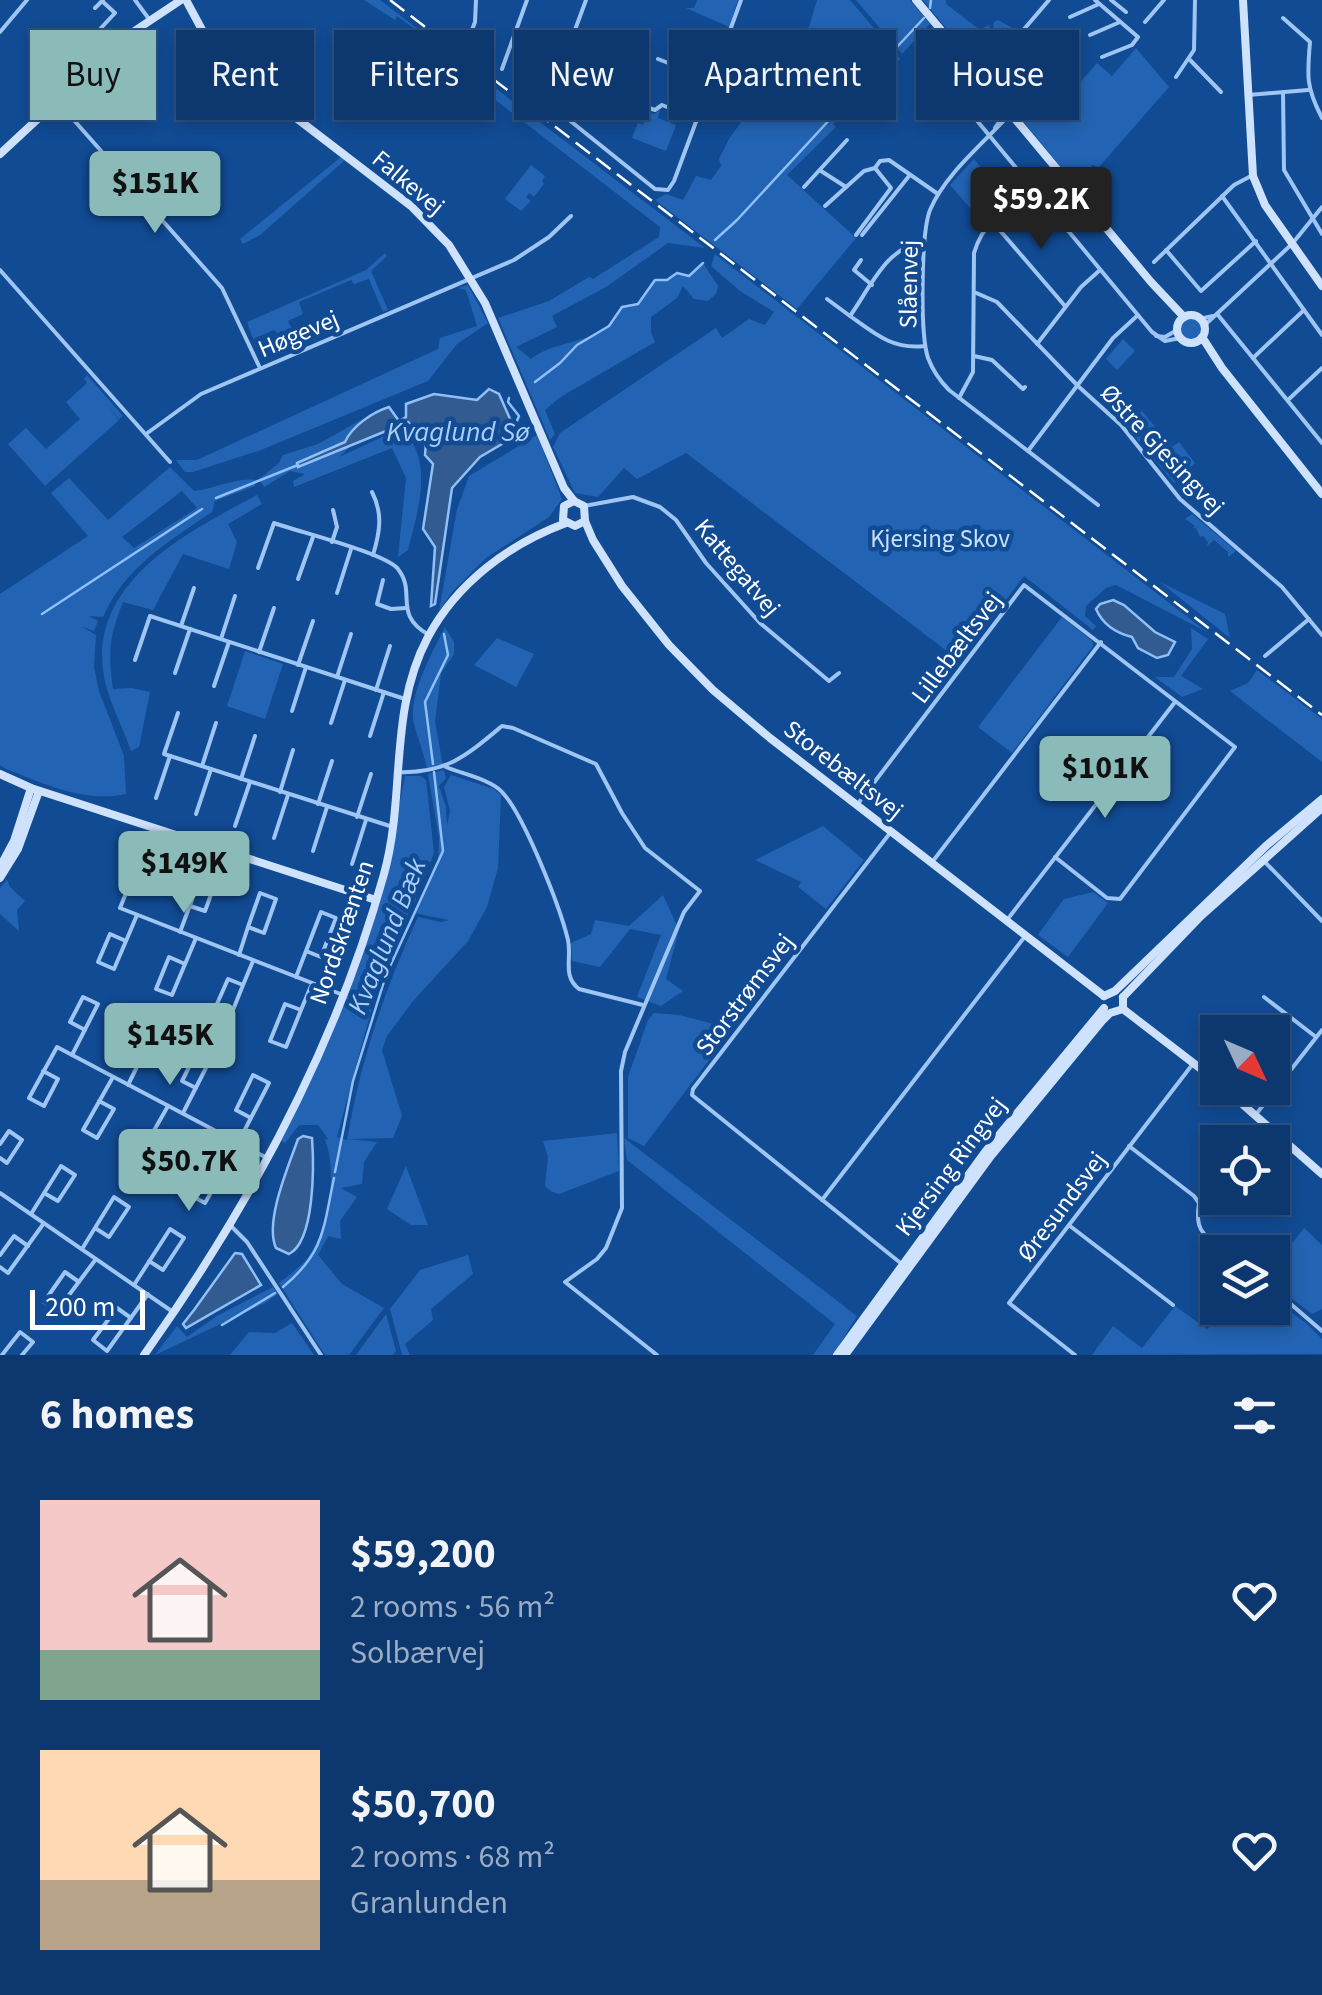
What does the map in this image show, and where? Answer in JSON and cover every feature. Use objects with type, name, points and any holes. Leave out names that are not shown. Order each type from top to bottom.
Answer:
[{"type":"street","points":[[0,32],[27,0]]},
{"type":"street","points":[[95,8],[103,0],[115,14],[101,28]]},
{"type":"street","points":[[135,0],[149,19]]},
{"type":"street","points":[[137,30],[184,0]]},
{"type":"street","name":"Falkevej","points":[[184,0],[222,59],[411,206],[438,232],[472,279]]},
{"type":"street","points":[[472,30],[476,0]]},
{"type":"street","points":[[502,69],[528,0]]},
{"type":"street","points":[[586,0],[548,104],[660,191],[672,186],[697,120]]},
{"type":"street","points":[[730,30],[741,0]]},
{"type":"street","points":[[916,0],[941,30]]},
{"type":"street","points":[[1024,30],[1049,0]]},
{"type":"street","points":[[1145,22],[1164,0]]},
{"type":"street","points":[[1176,77],[1190,60],[1197,33],[1196,0]]},
{"type":"street","points":[[1244,0],[1253,176],[1265,205],[1322,286]]},
{"type":"street","points":[[1070,17],[1102,2],[1126,12]]},
{"type":"street","points":[[1102,2],[1138,37],[1132,45],[1102,56]]},
{"type":"street","points":[[1283,18],[1310,42],[1306,61],[1308,90],[1322,118]]},
{"type":"street","points":[[1090,35],[1120,22]]},
{"type":"street","points":[[658,59],[669,63]]},
{"type":"street","points":[[1190,60],[1222,92]]},
{"type":"street","points":[[1247,95],[1308,90]]},
{"type":"street","points":[[1282,92],[1284,170],[1322,234]]},
{"type":"street","points":[[0,154],[37,120]]},
{"type":"street","points":[[75,120],[222,288],[260,368]]},
{"type":"street","points":[[977,120],[1156,336],[1165,341],[1180,327],[1217,314]]},
{"type":"street","name":"Slåenvej","points":[[1003,120],[938,194],[926,223],[925,346],[941,382],[1098,505]]},
{"type":"street","points":[[1015,120],[1151,282],[1180,327],[1200,336],[1322,494]]},
{"type":"street","points":[[804,187],[847,140]]},
{"type":"street","points":[[825,206],[864,171],[889,160],[938,194]]},
{"type":"street","name":"Slåenvej","points":[[875,168],[891,188],[859,235],[909,176]]},
{"type":"street","points":[[820,170],[846,187]]},
{"type":"street","points":[[1154,262],[1234,185],[1253,176]]},
{"type":"street","points":[[960,398],[969,382],[974,356],[974,254],[978,239],[990,220],[1031,186]]},
{"type":"street","points":[[1222,196],[1322,336]]},
{"type":"street","points":[[1200,336],[1217,314],[1292,244],[1322,208]]},
{"type":"street","name":"Høgevej","points":[[146,434],[201,394],[526,254],[550,238],[571,216]]},
{"type":"street","points":[[990,220],[1065,306]]},
{"type":"street","points":[[1166,250],[1201,291],[1256,241]]},
{"type":"street","points":[[850,316],[902,246],[925,242]]},
{"type":"street","points":[[862,260],[854,270],[872,285]]},
{"type":"street","points":[[0,270],[170,462]]},
{"type":"street","points":[[1037,344],[1065,306],[1100,270]]},
{"type":"street","points":[[472,279],[570,502],[584,516]]},
{"type":"street","name":"Østre Gjesingvej","points":[[974,292],[997,302],[1121,425],[1180,499],[1282,587],[1322,636]]},
{"type":"street","points":[[827,299],[890,344],[925,346]]},
{"type":"street","points":[[1253,358],[1304,310]]},
{"type":"street","points":[[1217,314],[1320,435],[1322,443]]},
{"type":"street","points":[[1028,451],[1118,332],[1138,315]]},
{"type":"street","points":[[1199,318],[1200,336]]},
{"type":"street","points":[[974,356],[992,360],[1025,387]]},
{"type":"street","points":[[1288,400],[1322,368]]},
{"type":"street","points":[[372,492],[380,528],[374,555]]},
{"type":"street","name":"Kattegatvej","points":[[584,516],[599,505],[633,497],[660,506],[778,640],[830,682],[839,673]]},
{"type":"street","points":[[570,502],[564,519],[584,516]]},
{"type":"street","points":[[332,542],[337,526],[333,510]]},
{"type":"street","name":"Storebæltsvej","points":[[584,516],[593,540],[647,619],[748,720],[1104,996]]},
{"type":"street","name":"Nordskrænten","points":[[144,1355],[230,1226],[316,1060],[376,900],[393,828],[405,698],[429,634],[448,606],[480,573],[564,519]]},
{"type":"street","points":[[258,568],[274,524],[374,555],[392,563],[402,574],[406,608],[414,625],[429,634]]},
{"type":"street","points":[[298,579],[313,537]]},
{"type":"street","points":[[337,593],[351,549]]},
{"type":"street","points":[[384,580],[376,604],[406,608]]},
{"type":"street","name":"Lillebæltsvej","points":[[857,805],[1024,585],[1235,746],[1125,894],[1114,900],[1106,898],[1056,858]]},
{"type":"street","points":[[181,626],[194,588]]},
{"type":"street","points":[[221,639],[235,596]]},
{"type":"street","points":[[260,652],[274,608]]},
{"type":"street","points":[[135,660],[150,616],[405,698]]},
{"type":"street","points":[[1264,656],[1309,619]]},
{"type":"street","points":[[298,665],[313,621]]},
{"type":"street","points":[[176,673],[190,629]]},
{"type":"street","points":[[337,678],[351,634]]},
{"type":"street","points":[[214,686],[229,642]]},
{"type":"street","points":[[932,863],[1101,642]]},
{"type":"street","points":[[376,690],[390,646]]},
{"type":"street","points":[[292,711],[306,667]]},
{"type":"street","points":[[331,723],[345,680]]},
{"type":"street","points":[[370,736],[384,692]]},
{"type":"street","points":[[1007,920],[1176,701]]},
{"type":"street","points":[[178,713],[164,754],[393,828]]},
{"type":"street","points":[[202,766],[216,723]]},
{"type":"street","points":[[397,772],[446,767],[502,726],[591,760],[601,769],[622,813],[645,848],[700,891],[684,912],[643,1005],[620,1071],[620,1222],[597,1259],[565,1282],[657,1355]]},
{"type":"street","points":[[240,779],[255,736]]},
{"type":"street","points":[[280,792],[294,750]]},
{"type":"street","points":[[156,798],[170,756]]},
{"type":"street","points":[[318,804],[332,761]]},
{"type":"street","points":[[446,767],[504,793],[536,852],[568,938],[572,984],[643,1005]]},
{"type":"street","points":[[196,814],[211,770]]},
{"type":"street","points":[[0,774],[35,790],[376,900]]},
{"type":"street","points":[[357,817],[371,774]]},
{"type":"street","points":[[235,826],[250,782]]},
{"type":"street","points":[[0,867],[35,790]]},
{"type":"street","points":[[0,878],[18,849],[35,790]]},
{"type":"street","points":[[274,838],[288,795]]},
{"type":"street","points":[[1123,1009],[1107,1011],[1104,996],[1120,994],[1322,802]]},
{"type":"street","points":[[312,851],[327,808]]},
{"type":"street","points":[[352,864],[366,820]]},
{"type":"street","name":"Storstrømsvej","points":[[892,831],[692,1090],[695,1099],[904,1266]]},
{"type":"street","points":[[131,881],[146,888],[157,860],[142,854],[131,881],[120,908],[342,994]]},
{"type":"street","points":[[1262,856],[1322,921]]},
{"type":"street","points":[[180,932],[202,873],[216,878],[204,911],[190,906]]},
{"type":"street","points":[[239,955],[248,928],[260,893],[276,899],[264,933],[248,928]]},
{"type":"street","points":[[296,977],[306,951],[321,912],[336,918],[321,957],[306,951]]},
{"type":"street","points":[[126,941],[110,934],[98,962],[114,969],[126,941],[137,915]]},
{"type":"street","points":[[822,1200],[1026,934]]},
{"type":"street","points":[[185,964],[169,957],[156,989],[172,995],[196,938]]},
{"type":"street","points":[[243,985],[228,979],[213,1014],[228,1020],[243,985],[253,961]]},
{"type":"street","points":[[301,1010],[285,1004],[270,1040],[286,1047],[312,984]]},
{"type":"street","points":[[1120,994],[1123,1009],[1200,1068]]},
{"type":"street","points":[[72,1055],[85,1030],[98,1004],[82,996],[70,1022],[85,1030]]},
{"type":"street","points":[[1264,998],[1316,1038]]},
{"type":"street","name":"Kjersing Ringvej","points":[[836,1355],[1107,1011]]},
{"type":"street","points":[[128,1085],[155,1030],[140,1023],[126,1052],[140,1060]]},
{"type":"street","points":[[1257,1113],[1322,1030]]},
{"type":"street","points":[[43,1071],[58,1079],[44,1106],[29,1098],[43,1071],[57,1047],[268,1158]]},
{"type":"street","points":[[183,1114],[196,1088],[212,1056],[198,1049],[182,1081],[196,1088]]},
{"type":"street","name":"Øresundsvej","points":[[1076,1355],[1009,1304],[1193,1063]]},
{"type":"street","points":[[238,1143],[251,1118],[269,1083],[254,1075],[236,1110],[251,1118]]},
{"type":"street","points":[[99,1102],[114,1110],[98,1138],[83,1130],[113,1077]]},
{"type":"street","points":[[1246,1105],[1322,1174]]},
{"type":"street","points":[[154,1130],[170,1139],[151,1170],[136,1162],[154,1130],[168,1106]]},
{"type":"street","points":[[0,1144],[9,1131],[22,1140],[7,1163],[0,1158]]},
{"type":"street","points":[[210,1159],[225,1168],[206,1204],[190,1195],[210,1159],[224,1135]]},
{"type":"street","points":[[1130,1146],[1194,1196],[1198,1203],[1196,1222],[1204,1235]]},
{"type":"street","points":[[31,1214],[44,1193],[61,1166],[75,1175],[58,1201],[44,1193]]},
{"type":"street","points":[[0,1193],[174,1312]]},
{"type":"street","points":[[82,1249],[95,1228],[114,1198],[129,1207],[110,1237],[95,1228]]},
{"type":"street","points":[[0,1267],[8,1273],[44,1223]]},
{"type":"street","points":[[1068,1225],[1173,1305]]},
{"type":"street","points":[[230,1226],[248,1242],[321,1355]]},
{"type":"street","points":[[134,1285],[150,1260],[170,1229],[184,1238],[164,1270],[150,1260]]},
{"type":"street","points":[[0,1255],[14,1236],[28,1246]]},
{"type":"street","points":[[78,1282],[65,1272],[44,1302],[57,1312],[96,1259]]},
{"type":"street","name":"Kjersing Ringvej","points":[[845,1355],[904,1266]]},
{"type":"street","points":[[131,1318],[117,1308],[93,1340],[107,1350],[131,1318],[148,1294]]},
{"type":"street","points":[[1290,1303],[1322,1331]]},
{"type":"street","points":[[2,1355],[20,1332],[32,1342],[22,1355]]},
{"type":"green space","points":[[364,0],[380,0],[419,30],[397,16],[395,20]]},
{"type":"green space","points":[[697,0],[738,0],[729,27],[686,8],[694,8]]},
{"type":"green space","points":[[817,0],[850,0],[875,30],[804,30],[809,27]]},
{"type":"green space","points":[[856,0],[910,0],[930,24],[924,30],[916,30],[916,39],[902,54],[896,47],[896,30],[882,30]]},
{"type":"green space","points":[[923,0],[946,0],[980,30],[948,30]]},
{"type":"green space","points":[[998,20],[1016,30],[993,30]]},
{"type":"green space","points":[[1136,48],[1169,87],[1099,167],[1092,165],[1078,188],[1022,120],[1079,120],[1079,84],[1097,63],[1112,76]]},
{"type":"green space","points":[[494,87],[514,102],[514,114],[494,99]]},
{"type":"green space","points":[[660,110],[658,118],[676,125],[666,151],[632,138],[638,123],[643,125],[649,120],[649,112]]},
{"type":"green space","points":[[521,120],[537,120],[705,248],[668,243],[606,287],[552,316],[557,327],[516,347],[531,359],[599,333],[622,307],[638,304],[655,280],[667,280],[677,273],[689,275],[703,263],[718,286],[708,301],[694,299],[683,286],[677,298],[651,317],[655,342],[545,410],[555,434],[550,440],[498,318],[549,301],[589,277],[593,279],[659,237],[660,227]]},
{"type":"green space","points":[[743,120],[837,120],[833,124],[836,127],[787,175],[856,238],[797,309],[655,200],[666,194],[683,200],[696,176],[711,180],[721,166],[719,159]]},
{"type":"green space","points":[[341,157],[345,160],[260,235],[243,244],[240,239]]},
{"type":"green space","points":[[974,159],[1008,201],[983,223],[950,185]]},
{"type":"green space","points":[[531,165],[545,176],[544,184],[534,197],[529,193],[526,197],[531,201],[521,211],[505,199]]},
{"type":"green space","points":[[385,253],[387,256],[371,271],[388,310],[383,312],[369,279],[354,284],[351,280],[299,302],[303,314],[288,321],[293,331],[311,324],[317,339],[292,349],[274,330],[253,339],[247,322],[366,270]]},
{"type":"green space","name":"Kjersing Skov","points":[[715,254],[1207,632],[1116,585],[1106,588],[1086,606],[1085,616],[1096,626],[1093,630],[1024,576],[960,661],[686,453],[637,479],[624,468],[598,497],[575,493],[553,447],[560,433],[716,328],[722,338],[749,319],[765,325],[774,312],[740,291],[711,266]]},
{"type":"green space","points":[[468,285],[488,323],[457,344],[428,381],[261,450],[193,472],[185,472],[176,460],[197,460],[438,349],[440,338],[477,326],[466,290],[458,288]]},
{"type":"green space","points":[[1191,318],[1199,321],[1199,337],[1191,340],[1183,337],[1180,329],[1183,321]]},
{"type":"green space","points":[[1123,339],[1135,351],[1117,370],[1106,359]]},
{"type":"green space","points":[[87,375],[123,416],[119,419],[107,405],[119,420],[45,486],[8,444],[26,428],[46,449],[80,419],[66,402],[87,383]]},
{"type":"green space","points":[[377,411],[348,435],[351,446],[339,457],[395,431],[405,433],[414,445],[421,474],[419,505],[408,550],[398,557],[406,478],[392,448],[294,487],[293,481],[305,474],[290,471],[264,487],[259,479],[283,455],[318,444]]},
{"type":"green space","points":[[1142,411],[1172,447],[1179,442],[1195,463],[1174,483],[1126,426]]},
{"type":"green space","points":[[537,435],[562,499],[549,517],[486,558],[439,611],[457,509],[469,476]]},
{"type":"green space","points":[[170,467],[194,491],[256,480],[255,486],[215,501],[212,512],[136,570],[103,617],[89,616],[98,621],[94,631],[81,626],[96,635],[94,667],[99,691],[124,756],[126,794],[95,796],[50,786],[0,765],[0,594],[88,536],[51,493],[69,478],[108,520]],"holes":[[[182,491],[197,508],[134,548],[122,537]]]},
{"type":"green space","points":[[257,495],[262,504],[228,524],[237,542],[229,569],[183,554],[153,610],[123,602],[111,645],[113,689],[150,692],[139,747],[131,751],[103,670],[104,638],[113,609],[129,584],[176,542]]},
{"type":"green space","points":[[1192,514],[1235,552],[1228,557],[1228,552],[1214,540],[1207,546],[1195,526],[1185,519]]},
{"type":"green space","points":[[1160,582],[1225,614],[1230,638]]},
{"type":"green space","points":[[1062,617],[1093,646],[1012,753],[978,727]]},
{"type":"green space","points":[[445,627],[454,642],[454,654],[441,673],[435,722],[443,766],[427,769],[414,724],[414,701],[422,674]]},
{"type":"green space","points":[[1191,628],[1208,639],[1181,676],[1203,689],[1182,697],[1155,677],[1174,677],[1192,649]]},
{"type":"green space","points":[[497,638],[534,654],[516,687],[474,665]]},
{"type":"green space","points":[[245,651],[283,664],[265,719],[227,706]]},
{"type":"green space","points":[[1257,670],[1322,719],[1322,762],[1230,691],[1248,683]]},
{"type":"green space","points":[[444,770],[446,778],[439,786],[447,826],[450,811],[444,787],[451,775],[501,795],[498,868],[487,907],[468,941],[387,1036],[382,1050],[402,1116],[393,1138],[347,1139],[375,1026],[418,917],[449,920],[414,913],[438,866],[439,838],[428,774]]},
{"type":"green space","points":[[405,776],[420,776],[426,780],[434,852],[431,861],[419,871],[414,889],[416,900],[382,970],[337,1137],[377,1142],[364,1162],[362,1184],[341,1188],[357,1197],[340,1221],[341,1239],[328,1236],[318,1255],[342,1284],[384,1308],[349,1355],[325,1355],[279,1283],[306,1260],[322,1230],[331,1183],[325,1140],[328,1139],[318,1125],[299,1125],[285,1143],[281,1141],[324,1051],[379,907]]},
{"type":"green space","points":[[823,826],[864,860],[826,909],[798,887],[801,882],[755,860]]},
{"type":"green space","points":[[7,880],[25,901],[17,910],[19,931],[0,914],[0,888]]},
{"type":"green space","points":[[1093,892],[1108,903],[1068,957],[1038,935],[1064,899]]},
{"type":"green space","points":[[663,895],[679,930],[666,979],[683,991],[661,1006],[637,997],[661,935],[630,929],[600,967],[572,961],[571,943],[591,934],[595,920],[629,926]]},
{"type":"green space","points":[[654,1013],[721,1026],[728,1035],[644,1146],[628,1138],[628,1077]]},
{"type":"green space","points":[[617,1133],[619,1171],[559,1194],[545,1186],[548,1157],[543,1141]]},
{"type":"green space","points":[[624,1138],[857,1316],[833,1355],[813,1355],[835,1324],[627,1160]]},
{"type":"green space","points":[[406,1166],[428,1225],[411,1225],[387,1209]]},
{"type":"green space","points":[[1304,1228],[1322,1245],[1322,1309],[1312,1314],[1290,1297],[1290,1246]]},
{"type":"green space","points":[[468,1255],[473,1274],[431,1309],[433,1320],[405,1344],[410,1355],[402,1355],[390,1309],[420,1270]]},
{"type":"green space","points":[[273,1287],[278,1294],[265,1303],[155,1355],[177,1326],[187,1337],[217,1316]]},
{"type":"green space","points":[[1175,1306],[1207,1329],[1211,1325],[1290,1325],[1290,1311],[1322,1339],[1322,1354],[1092,1355],[1113,1326],[1142,1348]]},
{"type":"green space","points":[[386,1314],[396,1351],[393,1355],[356,1355]]},
{"type":"green space","points":[[292,1323],[314,1355],[230,1355],[249,1332],[275,1333]]},
{"type":"water","name":"Kvaglund Sø","points":[[489,389],[499,394],[514,437],[480,457],[452,488],[435,604],[431,606],[435,547],[423,529],[433,464],[425,455],[426,442],[408,422],[298,467],[297,463],[345,442],[358,425],[383,409],[389,407],[399,421],[406,417],[406,404],[434,394],[477,400]]},
{"type":"water","points":[[1113,600],[1175,642],[1168,655],[1157,658],[1138,648],[1132,637],[1106,624],[1096,609]]},
{"type":"water","points":[[312,1138],[311,1201],[304,1234],[289,1254],[276,1248],[273,1224],[284,1178],[298,1139]]},
{"type":"water","points":[[235,1253],[242,1254],[261,1285],[186,1328],[183,1324]]},
{"type":"waterway","points":[[930,8],[931,0]]},
{"type":"waterway","points":[[896,48],[924,18]]},
{"type":"waterway","points":[[715,240],[829,120]]},
{"type":"waterway","points":[[535,382],[577,345],[609,326],[622,307],[638,304],[655,280],[667,280],[677,273],[689,276],[703,263]]},
{"type":"waterway","points":[[509,398],[519,416],[512,433]]},
{"type":"waterway","points":[[216,498],[298,465]]},
{"type":"waterway","points":[[42,614],[202,509]]},
{"type":"waterway","name":"Kvaglund Bæk","points":[[433,764],[425,702],[448,655],[444,634]]},
{"type":"waterway","name":"Kvaglund Bæk","points":[[335,1172],[353,1081],[386,975],[443,851],[434,772]]},
{"type":"waterway","name":"Kvaglund Bæk","points":[[283,1287],[315,1251],[334,1178]]},
{"type":"waterway","name":"Kvaglund Bæk","points":[[222,1325],[275,1293]]},
{"type":"railway","points":[[390,0],[1322,715]]}]
